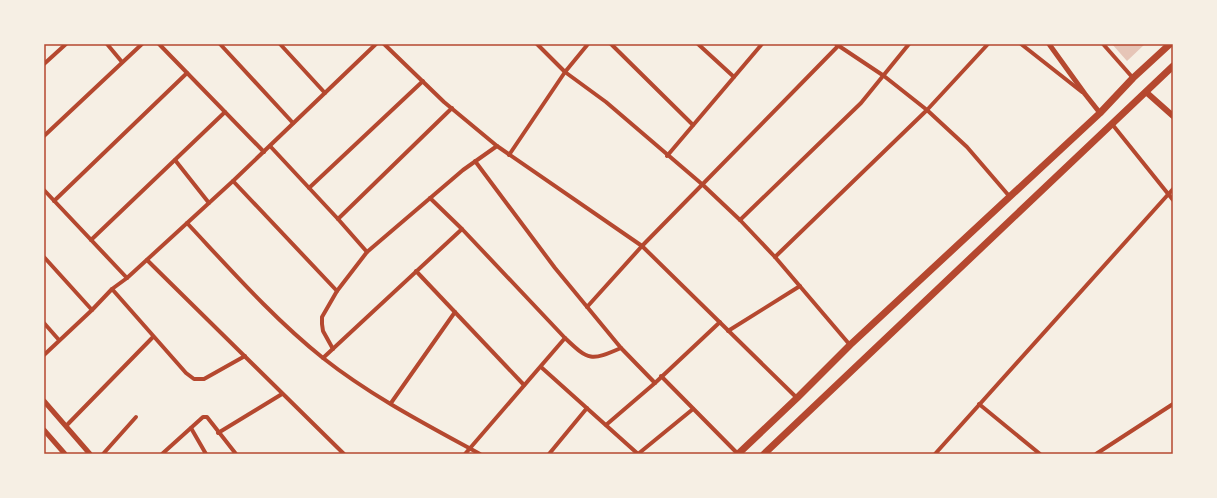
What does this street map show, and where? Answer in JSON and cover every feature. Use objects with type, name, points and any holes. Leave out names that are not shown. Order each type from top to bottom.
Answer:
[{"type":"main road","points":[[738,454],[850,345],[1100,113],[1133,78],[1170,44]]},
{"type":"main road","points":[[764,454],[1173,66]]},
{"type":"main road","points":[[1146,92],[1173,116]]},
{"type":"street","points":[[44,64],[66,44]]},
{"type":"street","points":[[107,44],[122,62]]},
{"type":"street","points":[[44,136],[142,44]]},
{"type":"street","points":[[159,44],[264,152]]},
{"type":"street","points":[[220,44],[293,124]]},
{"type":"street","points":[[280,44],[325,93]]},
{"type":"street","points":[[44,355],[112,289],[128,278],[210,203],[376,44]]},
{"type":"street","points":[[384,44],[422,81],[497,146],[642,246],[797,398]]},
{"type":"street","points":[[537,44],[565,72],[606,102],[667,156],[703,185],[740,220],[775,257],[850,345]]},
{"type":"street","points":[[509,155],[565,72],[588,44]]},
{"type":"street","points":[[611,44],[694,125]]},
{"type":"street","points":[[698,44],[734,77]]},
{"type":"street","points":[[667,156],[762,44]]},
{"type":"street","points":[[740,220],[861,103],[909,44]]},
{"type":"street","points":[[775,257],[928,110],[988,44]]},
{"type":"street","points":[[1021,44],[1084,94]]},
{"type":"street","points":[[1049,44],[1084,94],[1100,113]]},
{"type":"street","points":[[1104,44],[1133,78]]},
{"type":"street","points":[[587,307],[642,246],[838,45],[884,76],[928,110],[967,148],[1010,197]]},
{"type":"street","points":[[54,201],[187,73]]},
{"type":"street","points":[[309,188],[422,81]]},
{"type":"street","points":[[338,219],[452,108]]},
{"type":"street","points":[[91,240],[226,112]]},
{"type":"street","points":[[1111,124],[1173,200]]},
{"type":"street","points":[[270,146],[367,252]]},
{"type":"street","points":[[333,348],[323,331],[322,317],[337,291],[367,252],[475,161],[497,146]]},
{"type":"street","points":[[175,160],[210,203]]},
{"type":"street","points":[[475,161],[555,268],[621,348],[655,383]]},
{"type":"street","points":[[233,181],[337,291]]},
{"type":"street","points":[[935,454],[1173,189]]},
{"type":"street","points":[[44,190],[128,278]]},
{"type":"street","points":[[430,198],[462,229],[578,351],[584,355],[592,357],[605,355],[621,348]]},
{"type":"street","points":[[187,223],[274,315],[323,358],[391,404],[480,454]]},
{"type":"street","points":[[323,358],[462,229]]},
{"type":"street","points":[[44,257],[92,310]]},
{"type":"street","points":[[147,260],[343,454]]},
{"type":"street","points":[[416,271],[524,385]]},
{"type":"street","points":[[728,330],[800,286]]},
{"type":"street","points":[[112,289],[186,373],[194,378],[204,379],[245,356]]},
{"type":"street","points":[[391,404],[455,312]]},
{"type":"street","points":[[606,425],[655,383],[720,322]]},
{"type":"street","points":[[44,323],[59,340]]},
{"type":"street","points":[[66,426],[153,337]]},
{"type":"street","points":[[465,454],[565,338]]},
{"type":"street","points":[[540,367],[638,454],[693,409]]},
{"type":"street","points":[[661,376],[738,454]]},
{"type":"street","points":[[218,432],[282,394]]},
{"type":"street","points":[[44,401],[90,454]]},
{"type":"street","points":[[979,404],[1040,454]]},
{"type":"street","points":[[1096,454],[1173,404]]},
{"type":"street","points":[[549,454],[587,408]]},
{"type":"street","points":[[103,454],[136,417]]},
{"type":"street","points":[[162,454],[203,417],[207,417],[236,454]]},
{"type":"street","points":[[191,428],[206,454]]},
{"type":"street","points":[[44,430],[65,454]]},
{"type":"building","points":[[1112,44],[1145,44],[1127,61]]}]
